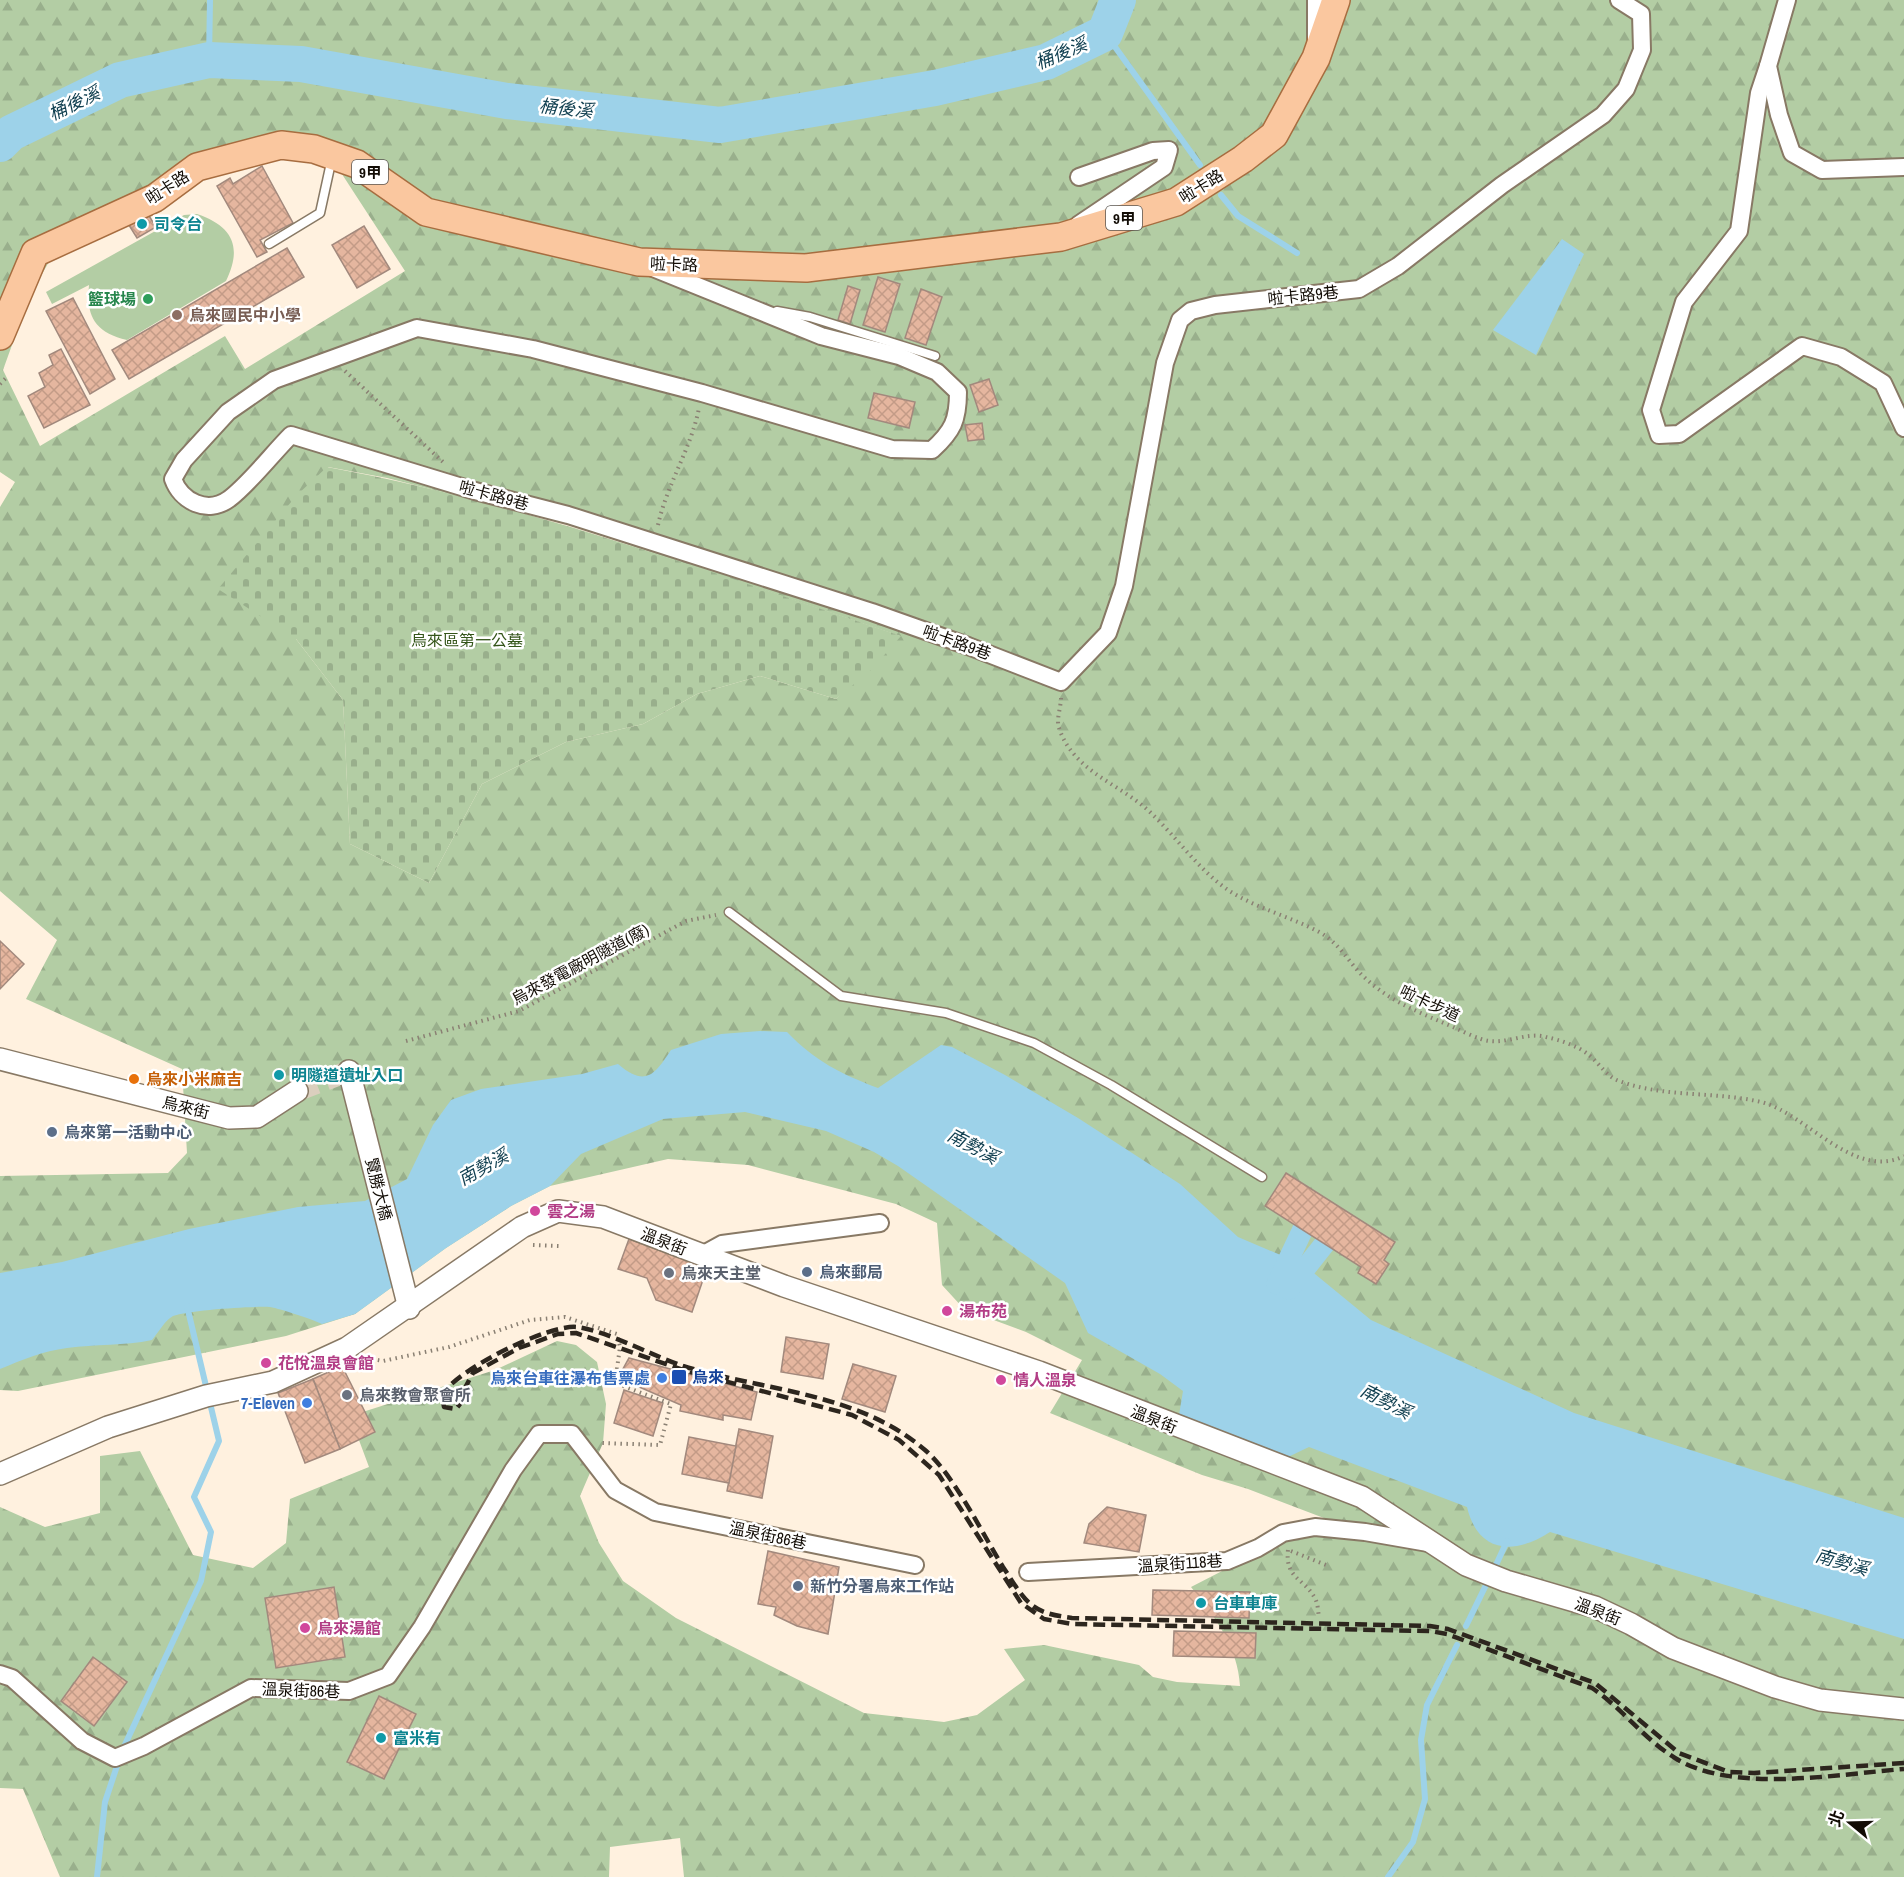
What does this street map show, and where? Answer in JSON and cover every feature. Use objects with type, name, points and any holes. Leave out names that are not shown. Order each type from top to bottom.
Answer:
[{"type":"main road","name":"啦卡路","points":[[0,336],[35,253],[155,198],[197,167],[281,145],[314,149],[357,164],[426,212],[470,225],[639,262],[806,268],[1061,237],[1176,202],[1243,159],[1274,135],[1316,58],[1336,0]]},
{"type":"street","points":[[1316,0],[1316,58]]},
{"type":"street","name":"啦卡路9巷","points":[[639,262],[821,336],[899,356],[938,372],[958,392],[958,415],[946,437],[932,450],[892,449],[702,393],[533,349],[417,328],[274,380],[228,412],[184,460],[173,479],[178,492],[195,505],[210,505],[228,500],[291,435],[475,491],[568,515],[656,543],[915,627],[1061,682],[1108,633],[1121,596],[1165,363],[1180,320],[1191,311],[1215,305],[1359,289],[1398,266],[1502,185],[1603,115],[1626,89],[1642,50],[1641,14],[1619,0]]},
{"type":"street","points":[[1787,0],[1759,93],[1738,231],[1684,302],[1651,410],[1659,435],[1679,434],[1802,346],[1841,357],[1883,383],[1904,428]]},
{"type":"street","points":[[1768,66],[1779,115],[1792,153],[1822,170],[1904,167]]},
{"type":"street","points":[[1061,237],[1164,167],[1169,150],[1153,151],[1079,177]]},
{"type":"street","name":"烏來街","points":[[0,1059],[229,1118],[257,1117],[297,1091]]},
{"type":"street","name":"覽勝大橋","points":[[349,1071],[409,1308]]},
{"type":"street","name":"溫泉街","points":[[0,1473],[108,1427],[206,1396],[273,1382],[347,1348],[409,1308],[522,1227],[558,1211],[603,1217],[702,1255],[1039,1372],[1362,1497],[1466,1565],[1506,1581],[1595,1607],[1673,1648],[1775,1687],[1820,1700],[1904,1709]]},
{"type":"street","points":[[702,1255],[722,1244],[880,1223]]},
{"type":"street","name":"溫泉街86巷","points":[[0,1674],[12,1678],[82,1741],[115,1758],[136,1750],[251,1688],[349,1691],[388,1676],[422,1627],[513,1470],[539,1434],[572,1434],[615,1490],[655,1512],[915,1565]]},
{"type":"street","name":"溫泉街118巷","points":[[1028,1572],[1227,1561],[1264,1545],[1283,1533],[1315,1527],[1365,1532],[1432,1544]]},
{"type":"lane","points":[[269,244],[320,213],[333,155]]},
{"type":"lane","points":[[747,307],[810,317],[936,356]]},
{"type":"lane","points":[[729,912],[841,996],[946,1013],[1034,1043],[1111,1085],[1262,1178]]},
{"type":"path","points":[[332,358],[475,491]]},
{"type":"path","points":[[0,384],[7,376]]},
{"type":"path","points":[[656,543],[664,500],[693,435],[702,393]]},
{"type":"path","name":"啦卡步道","points":[[1061,682],[1058,726],[1069,746],[1095,775],[1150,812],[1206,872],[1228,890],[1322,934],[1342,950],[1362,976],[1381,992],[1415,1012],[1483,1040],[1502,1042],[1536,1034],[1549,1037],[1587,1053],[1616,1080],[1631,1085],[1680,1095],[1704,1093],[1764,1103],[1844,1150],[1868,1160],[1893,1161],[1904,1156]]},
{"type":"path","name":"烏來發電廠明隧道(廢)","points":[[406,1041],[519,1011],[686,921],[729,912]]},
{"type":"path","points":[[347,1348],[369,1359],[383,1361],[449,1347],[530,1320],[565,1317],[617,1334],[620,1347],[615,1383],[671,1404],[660,1445],[579,1442]]},
{"type":"path","points":[[1264,1545],[1288,1549],[1326,1565]]},
{"type":"path","points":[[1288,1549],[1287,1559],[1293,1574],[1313,1593],[1319,1618]]},
{"type":"green space","points":[[0,0],[1904,0],[1904,1877],[684,1877],[680,1838],[610,1847],[609,1877],[60,1877],[23,1789],[0,1788],[0,1507],[45,1527],[100,1513],[100,1456],[140,1451],[193,1555],[253,1568],[286,1543],[290,1499],[369,1467],[350,1416],[495,1370],[557,1341],[576,1345],[597,1362],[606,1404],[603,1443],[580,1496],[599,1543],[623,1581],[676,1618],[864,1713],[944,1722],[977,1715],[1025,1680],[1004,1649],[1044,1645],[1139,1665],[1153,1677],[1177,1682],[1240,1686],[1230,1645],[1217,1621],[1191,1587],[1261,1551],[1294,1538],[1358,1531],[1248,1489],[1202,1475],[1050,1413],[1082,1360],[1026,1332],[964,1309],[942,1285],[937,1223],[896,1204],[748,1165],[668,1159],[550,1186],[511,1206],[446,1248],[355,1314],[286,1336],[18,1391],[0,1390],[0,1176],[168,1173],[187,1153],[182,1069],[26,999],[57,940],[0,891],[0,507],[15,482],[0,472]],"holes":[[[294,156],[338,168],[405,271],[245,369],[225,336],[40,446],[3,370],[30,295],[50,260],[203,172]],[[328,467],[387,478],[564,523],[900,636],[836,699],[760,676],[697,694],[643,724],[566,742],[482,784],[429,883],[350,844],[343,700],[296,639]]]},
{"type":"green space","points":[[197,214],[219,225],[231,239],[234,257],[226,281],[127,340],[107,333],[95,322],[89,306],[89,285],[52,304],[46,292],[184,215]]},
{"type":"green space","name":"烏來區第一公墓","points":[[327,467],[473,500],[617,541],[901,636],[872,669],[836,699],[760,676],[697,694],[643,724],[566,742],[482,784],[429,883],[350,844],[343,700],[296,639],[218,589],[297,495]]},
{"type":"water","points":[[1562,239],[1584,254],[1536,355],[1493,330]]},
{"type":"water","name":"南勢溪","points":[[760,1031],[787,1032],[829,1066],[878,1088],[941,1045],[952,1047],[1078,1118],[1180,1184],[1238,1237],[1304,1265],[1371,1320],[1574,1413],[1904,1518],[1904,1639],[1550,1532],[1524,1544],[1511,1547],[1500,1546],[1489,1542],[1480,1534],[1472,1523],[1467,1507],[1309,1447],[1288,1457],[1179,1415],[1183,1391],[1160,1374],[1088,1333],[1065,1283],[898,1166],[874,1152],[826,1131],[745,1112],[663,1119],[581,1154],[550,1186],[511,1206],[446,1248],[355,1314],[322,1324],[270,1307],[192,1312],[170,1318],[152,1340],[58,1349],[0,1369],[0,1273],[62,1262],[189,1229],[298,1207],[365,1201],[407,1179],[433,1125],[451,1100],[481,1089],[582,1074],[618,1064],[636,1075],[649,1075],[660,1066],[671,1050],[721,1034]]},
{"type":"building","points":[[262,166],[293,223],[260,240],[267,252],[257,257],[217,186],[230,178],[233,184]]},
{"type":"building","name":"司令台","points":[[146,211],[156,227],[137,238],[127,222]]},
{"type":"building","points":[[364,226],[390,269],[357,288],[332,245]]},
{"type":"building","points":[[287,248],[304,277],[129,379],[112,350]]},
{"type":"building","points":[[878,277],[900,284],[885,332],[863,325]]},
{"type":"building","points":[[848,286],[860,290],[850,324],[838,320]]},
{"type":"building","points":[[921,289],[942,297],[926,345],[905,338]]},
{"type":"building","points":[[73,298],[115,379],[90,394],[46,311]]},
{"type":"building","points":[[61,349],[90,405],[44,428],[28,396],[45,387],[39,373],[53,365],[49,355]]},
{"type":"building","points":[[989,379],[998,405],[979,412],[970,385]]},
{"type":"building","points":[[874,393],[915,402],[909,428],[868,418]]},
{"type":"building","points":[[982,423],[984,439],[968,441],[965,425]]},
{"type":"building","points":[[0,941],[24,964],[0,989]]},
{"type":"building","points":[[1286,1173],[1395,1242],[1384,1260],[1389,1264],[1376,1284],[1358,1273],[1361,1267],[1265,1206]]},
{"type":"building","name":"烏來天主堂","points":[[629,1239],[707,1268],[692,1312],[656,1300],[647,1278],[618,1269]]},
{"type":"building","points":[[786,1337],[829,1344],[823,1379],[781,1372]]},
{"type":"building","points":[[629,1358],[757,1392],[751,1420],[723,1415],[723,1420],[680,1411],[681,1405],[618,1378]]},
{"type":"building","points":[[853,1364],[896,1376],[885,1412],[842,1399]]},
{"type":"building","points":[[342,1366],[375,1432],[340,1449],[313,1379]]},
{"type":"building","points":[[313,1379],[340,1449],[305,1463],[278,1393]]},
{"type":"building","points":[[624,1390],[663,1403],[653,1436],[614,1423]]},
{"type":"building","points":[[739,1429],[773,1436],[762,1498],[727,1491]]},
{"type":"building","points":[[689,1437],[736,1446],[729,1483],[682,1474]]},
{"type":"building","points":[[1107,1507],[1146,1515],[1139,1552],[1084,1543],[1089,1524]]},
{"type":"building","name":"新竹分署烏來工作站","points":[[768,1551],[839,1567],[828,1634],[797,1626],[774,1615],[776,1607],[758,1604]]},
{"type":"building","name":"烏來湯館","points":[[334,1587],[345,1657],[276,1668],[265,1598]]},
{"type":"building","name":"台車車庫","points":[[1153,1590],[1250,1592],[1249,1618],[1152,1615]]},
{"type":"building","name":"台車車庫","points":[[1174,1631],[1256,1633],[1255,1658],[1173,1656]]},
{"type":"building","points":[[93,1657],[127,1682],[94,1726],[61,1701]]},
{"type":"building","name":"富米有","points":[[379,1696],[416,1714],[384,1779],[347,1762]]},
{"type":"waterway","points":[[209,60],[210,0]]},
{"type":"waterway","name":"桶後溪","points":[[0,144],[11,133],[120,80],[209,60],[301,64],[507,101],[720,125],[935,88],[1046,62],[1105,33],[1118,0]]},
{"type":"waterway","points":[[1105,33],[1200,165]]},
{"type":"waterway","points":[[1221,195],[1238,216],[1297,253]]},
{"type":"waterway","points":[[1277,1284],[1312,1210]]},
{"type":"waterway","points":[[1289,1289],[1337,1228]]},
{"type":"waterway","points":[[122,1751],[201,1581],[211,1532],[194,1497],[219,1441],[187,1306]]},
{"type":"waterway","points":[[1496,1565],[1507,1541]]},
{"type":"waterway","points":[[1466,1626],[1486,1585]]},
{"type":"waterway","points":[[1388,1877],[1413,1842],[1425,1799],[1421,1740],[1427,1705],[1457,1645]]},
{"type":"waterway","points":[[97,1877],[105,1802],[119,1760]]},
{"type":"tunnel","points":[[297,1091],[349,1071]]},
{"type":"railway","points":[[1904,1763],[1754,1773],[1729,1772],[1679,1753],[1595,1683],[1448,1629],[1430,1626],[1072,1618],[1046,1613],[1033,1606],[1020,1593],[957,1489],[936,1461],[899,1431],[870,1416],[840,1405],[683,1366],[589,1329],[563,1328],[504,1350],[465,1373],[442,1395],[444,1407],[456,1409],[463,1400],[466,1386],[473,1373],[519,1348],[558,1334],[576,1333],[683,1370],[852,1415],[899,1440],[939,1475],[1021,1603],[1044,1619],[1072,1624],[1430,1631],[1447,1634],[1592,1688],[1664,1750],[1698,1769],[1726,1776],[1755,1779],[1818,1777],[1904,1769]]},
{"type":"place","name":"司令台","points":[[142,224]]},
{"type":"place","name":"籃球場","points":[[148,299]]},
{"type":"place","name":"烏來國民中小學","points":[[177,315]]},
{"type":"place","name":"明隧道遺址入口","points":[[279,1075]]},
{"type":"place","name":"烏來小米麻吉","points":[[134,1079]]},
{"type":"place","name":"烏來第一活動中心","points":[[52,1132]]},
{"type":"place","name":"雲之湯","points":[[535,1211]]},
{"type":"place","name":"烏來郵局","points":[[807,1272]]},
{"type":"place","name":"烏來天主堂","points":[[669,1273]]},
{"type":"place","name":"湯布苑","points":[[947,1311]]},
{"type":"place","name":"花悅溫泉會館","points":[[266,1363]]},
{"type":"place","name":"烏來","points":[[679,1377]]},
{"type":"place","name":"烏來台車往瀑布售票處","points":[[662,1378]]},
{"type":"place","name":"情人溫泉","points":[[1001,1380]]},
{"type":"place","name":"烏來教會聚會所","points":[[347,1395]]},
{"type":"place","name":"7-Eleven","points":[[307,1403]]},
{"type":"place","name":"新竹分署烏來工作站","points":[[798,1586]]},
{"type":"place","name":"台車車庫","points":[[1201,1603]]},
{"type":"place","name":"烏來湯館","points":[[305,1628]]},
{"type":"place","name":"富米有","points":[[381,1738]]}]
